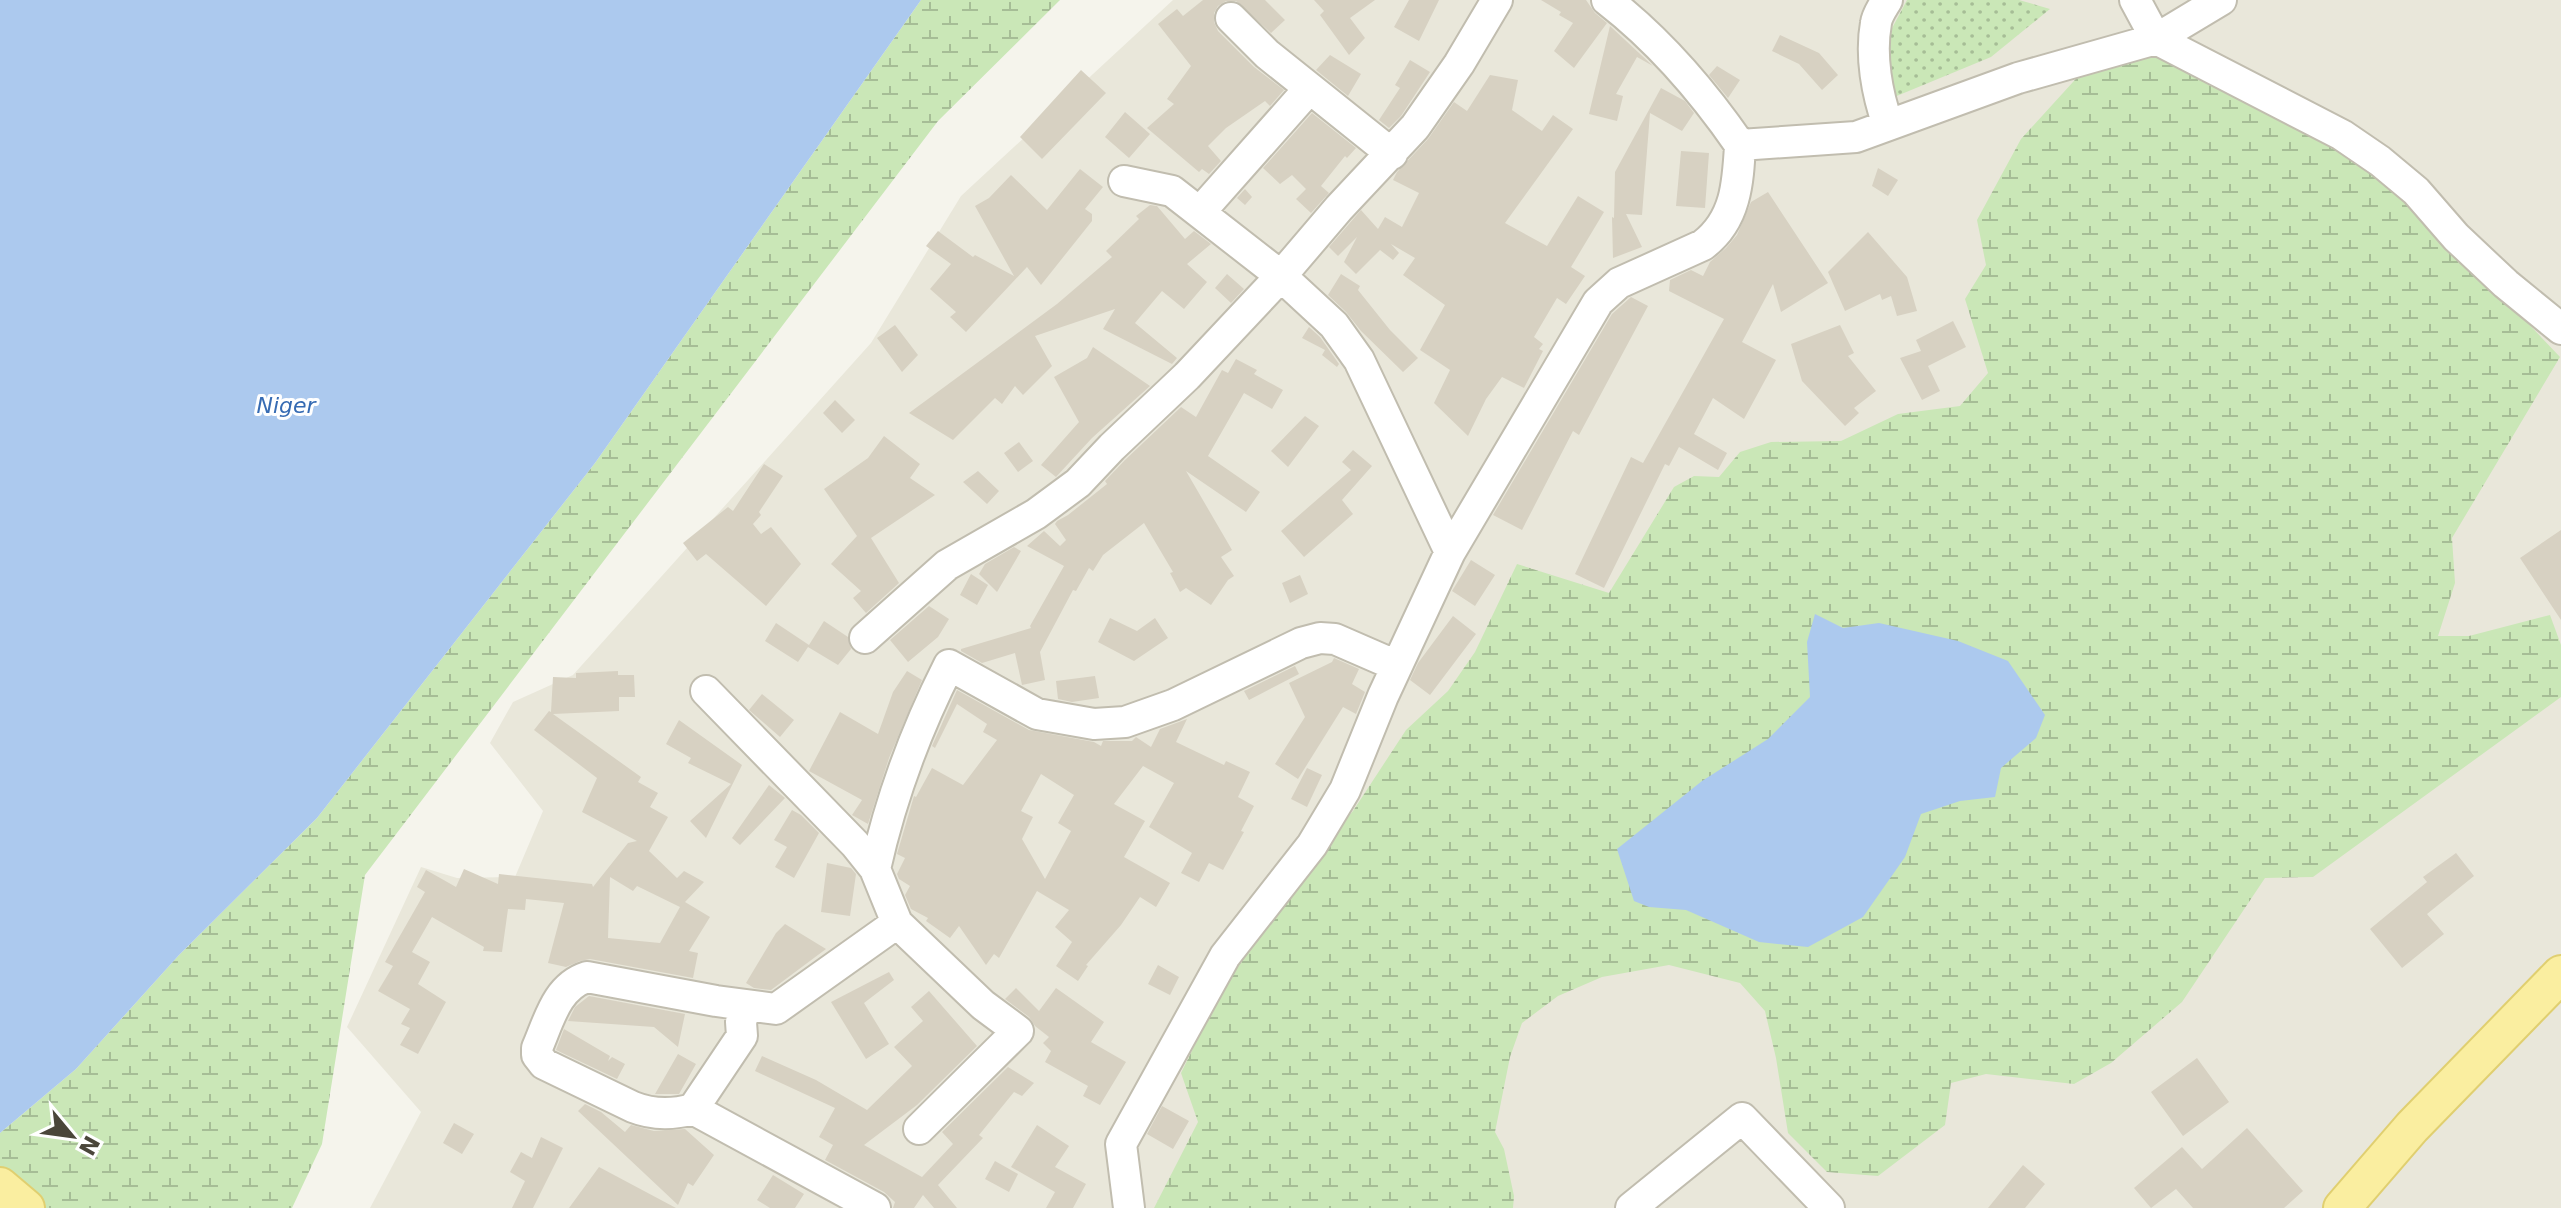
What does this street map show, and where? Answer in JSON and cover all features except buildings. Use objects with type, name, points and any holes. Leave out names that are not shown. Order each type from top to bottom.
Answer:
[{"type":"main road","points":[[2342,1208],[2412,1127],[2561,974]]},
{"type":"main road","points":[[2372,1208],[2428,1144],[2561,1006]]},
{"type":"main road","points":[[0,1186],[26,1208]]},
{"type":"street","points":[[865,638],[947,565],[1036,514],[1078,483],[1187,376],[1392,154],[1459,64],[1497,0]]},
{"type":"street","points":[[1129,1208],[1121,1144],[1225,956],[1327,822],[1345,790],[1397,666],[1450,552],[1598,302],[1619,283],[1688,254],[1710,240],[1735,199],[1740,145],[1715,109],[1668,54],[1640,26],[1607,0]]},
{"type":"street","points":[[1887,0],[1876,21],[1875,43],[1879,99],[1888,125]]},
{"type":"street","points":[[2135,0],[2156,39],[2342,135],[2380,161],[2416,191],[2456,237],[2506,284],[2561,329]]},
{"type":"street","points":[[1740,145],[1856,137],[2018,78],[2156,39],[2221,0]]},
{"type":"street","points":[[1231,18],[1267,54],[1392,154]]},
{"type":"street","points":[[1200,212],[1309,89]]},
{"type":"street","points":[[1124,181],[1172,191],[1281,276],[1334,325],[1359,360],[1450,552]]},
{"type":"street","points":[[875,869],[887,815],[924,714],[949,665],[1037,714],[1094,724],[1125,722],[1151,714],[1301,643],[1320,638],[1335,639],[1397,666]]},
{"type":"street","points":[[706,691],[835,822],[875,869],[897,923],[983,1005],[1018,1031],[919,1129]]},
{"type":"street","points":[[746,1005],[741,1022],[742,1036],[693,1109],[673,1114],[643,1111],[544,1064],[537,1055],[537,1048],[561,994],[569,985],[587,977],[776,1009],[897,923]]},
{"type":"street","points":[[693,1109],[835,1199],[875,1208]]},
{"type":"street","points":[[1631,1208],[1742,1118],[1829,1208]]},
{"type":"shaded area","points":[[1173,0],[2561,0],[2561,1208],[370,1208],[421,1112],[347,1027],[421,867],[457,878],[515,877],[543,811],[490,743],[513,702],[573,675],[871,343],[961,196]]},
{"type":"green space","points":[[921,0],[1060,0],[938,121],[365,875],[322,1144],[292,1208],[0,1208],[0,1133],[76,1069],[179,955],[317,818],[595,463]]},
{"type":"green space","points":[[1907,0],[2019,0],[2050,9],[1991,57],[1887,100],[1890,32]]},
{"type":"green space","points":[[2130,56],[2184,59],[2374,141],[2482,275],[2560,357],[2452,538],[2455,583],[2438,636],[2469,636],[2550,615],[2561,645],[2561,697],[2313,877],[2265,878],[2182,1002],[2111,1063],[2074,1084],[1986,1074],[1951,1083],[1945,1125],[1878,1176],[1827,1172],[1788,1133],[1765,1011],[1740,983],[1669,965],[1602,977],[1558,996],[1522,1023],[1510,1057],[1495,1132],[1504,1149],[1514,1196],[1513,1208],[1154,1208],[1198,1122],[1181,1073],[1256,921],[1353,811],[1406,730],[1448,691],[1475,652],[1517,564],[1609,593],[1674,487],[1694,476],[1719,477],[1740,452],[1771,442],[1841,441],[1898,414],[1960,406],[1988,373],[1965,299],[1986,265],[1977,220],[2021,139],[2083,71]]},
{"type":"water","name":"Niger","points":[[0,0],[921,0],[595,463],[317,818],[179,955],[76,1069],[0,1133]]},
{"type":"water","points":[[1815,614],[1843,628],[1879,623],[1958,641],[2008,661],[2045,715],[2036,738],[2001,768],[1995,797],[1960,801],[1921,814],[1905,857],[1863,917],[1808,947],[1759,942],[1686,910],[1649,907],[1634,901],[1617,849],[1702,781],[1768,739],[1810,697],[1807,642]]}]
